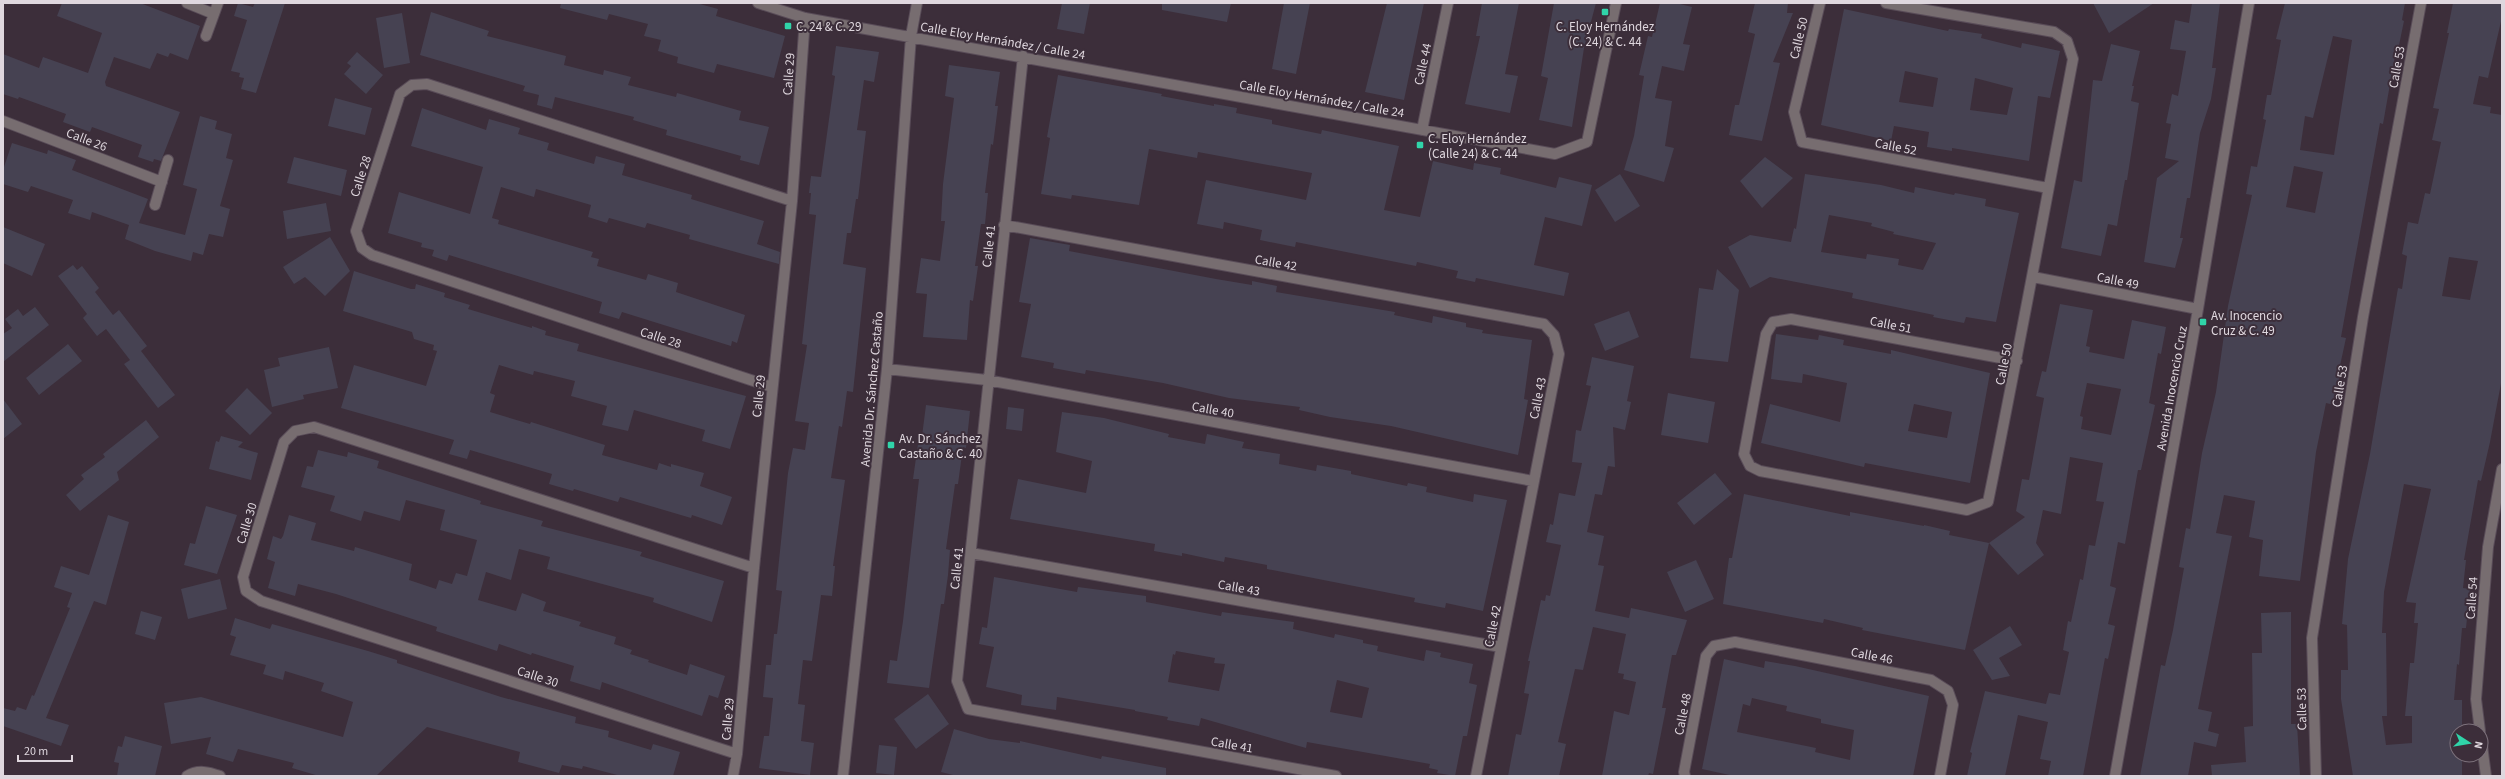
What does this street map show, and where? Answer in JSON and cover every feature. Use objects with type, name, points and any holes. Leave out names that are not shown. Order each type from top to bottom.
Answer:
[{"type":"street","points":[[187,3],[214,14]]},
{"type":"street","points":[[206,36],[218,3]]},
{"type":"street","name":"Calle Eloy Hernández / Calle 24","points":[[758,3],[805,18],[1023,56],[1556,154],[1587,142],[1616,3]]},
{"type":"street","name":"Avenida Dr. Sánchez Castaño","points":[[843,776],[887,369],[911,36],[917,3]]},
{"type":"street","name":"Calle 44","points":[[1422,130],[1448,3]]},
{"type":"street","name":"Calle 50","points":[[1802,79],[1820,3]]},
{"type":"street","name":"Calle 50","points":[[1766,334],[1744,454],[1750,466],[1760,470],[1967,510],[1988,502],[2017,361],[2073,59],[2067,41],[2054,32],[1886,3]]},
{"type":"street","name":"Avenida Inocencio Cruz","points":[[2115,776],[2198,309],[2249,3]]},
{"type":"street","name":"Calle 53","points":[[2316,776],[2312,638],[2364,317],[2421,3]]},
{"type":"street","name":"Calle 29","points":[[733,776],[737,754],[772,387],[792,201],[805,18]]},
{"type":"street","name":"Calle 41","points":[[1023,56],[987,380],[971,553],[957,681],[968,709],[1336,776]]},
{"type":"street","name":"Calle 52","points":[[1802,79],[1794,112],[1802,142],[2048,188]]},
{"type":"street","name":"Calle 28","points":[[772,387],[372,255],[362,248],[356,231],[400,94],[412,85],[427,84],[792,201]]},
{"type":"street","name":"Calle 26","points":[[3,121],[162,182]]},
{"type":"street","points":[[155,205],[168,160]]},
{"type":"street","name":"Calle 42","points":[[1004,225],[1544,324]]},
{"type":"street","name":"Calle 49","points":[[2033,277],[2198,309]]},
{"type":"street","name":"Calle 51","points":[[1766,334],[1773,322],[1791,319],[2017,361]]},
{"type":"street","name":"Calle 43","points":[[1533,481],[1559,354],[1554,335],[1544,324]]},
{"type":"street","name":"Calle 40","points":[[887,369],[987,380],[1533,481]]},
{"type":"street","name":"Calle 30","points":[[737,754],[261,601],[246,591],[243,577],[284,442],[295,431],[314,427],[754,568]]},
{"type":"street","name":"Calle 54","points":[[2479,723],[2476,699],[2488,547],[2502,469]]},
{"type":"street","name":"Calle 42","points":[[1476,776],[1533,481]]},
{"type":"street","name":"Calle 43","points":[[971,553],[1501,647]]},
{"type":"street","name":"Calle 46","points":[[1706,656],[1714,646],[1734,642],[1931,680],[1948,691],[1953,705],[1940,776]]},
{"type":"street","name":"Calle 48","points":[[1685,776],[1684,772],[1706,656]]},
{"type":"street","points":[[2484,763],[2486,776]]},
{"type":"street","points":[[187,776],[192,772],[207,772],[220,776]]},
{"type":"building","points":[[62,3],[140,3],[200,26],[188,60],[170,53],[168,57],[157,53],[150,69],[114,57],[105,82],[106,86],[180,112],[161,161],[154,159],[153,162],[138,157],[142,145],[92,127],[90,132],[63,122],[66,114],[19,97],[18,99],[3,94],[3,54],[39,68],[43,57],[88,73],[102,33],[57,16]]},
{"type":"building","points":[[238,3],[253,7],[255,3],[285,3],[256,93],[241,89],[244,78],[239,77],[240,73],[231,71],[247,20],[234,16]]},
{"type":"building","points":[[561,3],[696,3],[718,9],[716,16],[785,36],[774,78],[717,64],[714,73],[677,63],[678,57],[658,51],[661,40],[644,36],[648,24],[609,14],[607,20],[560,8]]},
{"type":"building","points":[[1062,3],[1090,3],[1084,34],[1057,29]]},
{"type":"building","points":[[1162,3],[1231,3],[1227,22],[1162,10]]},
{"type":"building","points":[[1284,3],[1310,3],[1296,74],[1272,69]]},
{"type":"building","points":[[1387,3],[1424,3],[1404,100],[1365,92]]},
{"type":"building","points":[[1482,3],[1519,3],[1505,74],[1518,76],[1510,113],[1465,104],[1480,36],[1476,36]]},
{"type":"building","points":[[1554,3],[1596,3],[1584,48],[1572,127],[1539,120],[1548,78],[1541,76]]},
{"type":"building","points":[[1660,3],[1676,3],[1692,7],[1683,44],[1690,45],[1684,71],[1662,66],[1655,98],[1672,101],[1665,146],[1674,148],[1664,182],[1624,170],[1634,136],[1644,76],[1639,75],[1648,36],[1652,37]]},
{"type":"building","points":[[1755,3],[1788,3],[1787,13],[1793,13],[1773,62],[1780,63],[1762,141],[1729,135],[1735,105],[1739,105],[1755,34],[1748,32]]},
{"type":"building","points":[[2093,3],[2154,3],[2109,33]]},
{"type":"building","points":[[2192,3],[2220,3],[2212,68],[2216,68],[2211,99],[2200,133],[2190,198],[2187,198],[2180,238],[2183,238],[2175,268],[2144,262],[2157,178],[2179,161],[2165,158],[2171,124],[2166,123],[2172,94],[2178,96],[2186,51],[2170,49],[2175,20],[2189,23]]},
{"type":"building","points":[[2285,3],[2405,3],[2402,20],[2404,21],[2398,50],[2396,50],[2383,124],[2380,123],[2341,337],[2346,338],[2338,375],[2340,375],[2334,405],[2326,403],[2316,452],[2300,581],[2259,576],[2263,540],[2249,537],[2255,501],[2224,495],[2216,533],[2232,536],[2198,709],[2212,712],[2208,731],[2219,734],[2216,747],[2194,742],[2188,776],[2140,776],[2161,665],[2165,666],[2173,630],[2184,568],[2179,567],[2186,528],[2190,529],[2202,453],[2216,392],[2228,306],[2252,195],[2246,194],[2251,166],[2257,167],[2266,120],[2263,119],[2267,95],[2271,95],[2281,40],[2276,39]],"holes":[[[2333,36],[2352,40],[2334,155],[2300,150],[2305,116],[2313,118]],[[2294,166],[2323,172],[2315,213],[2286,207]]]},
{"type":"building","points":[[2453,3],[2502,3],[2502,17],[2488,78],[2479,76],[2473,104],[2491,107],[2490,113],[2502,115],[2502,378],[2481,481],[2478,480],[2464,560],[2466,560],[2463,588],[2470,589],[2466,628],[2462,628],[2454,700],[2462,700],[2462,723],[2449,723],[2449,763],[2462,763],[2462,776],[2353,776],[2341,699],[2341,670],[2348,670],[2347,625],[2342,624],[2348,559],[2370,454],[2398,288],[2402,289],[2407,256],[2402,254],[2408,222],[2418,224],[2425,193],[2430,194],[2441,142],[2432,140],[2439,109],[2433,108],[2449,33],[2447,33]],"holes":[[[2449,257],[2478,261],[2470,300],[2442,296]],[[2404,484],[2431,489],[2406,602],[2416,603],[2414,623],[2418,623],[2414,663],[2410,663],[2405,716],[2412,716],[2412,743],[2386,745],[2382,716],[2387,716],[2386,633],[2382,633],[2384,592]]]},
{"type":"building","points":[[1844,9],[1948,31],[1949,29],[1982,34],[1981,38],[2021,48],[2022,43],[2060,51],[2050,98],[2038,96],[2029,161],[1952,148],[1952,151],[1927,147],[1929,132],[1894,126],[1891,141],[1821,125]],"holes":[[[1905,71],[1938,78],[1933,107],[1899,102]],[[1975,78],[2013,88],[2007,115],[1970,110]]]},
{"type":"building","points":[[431,12],[489,31],[487,36],[566,56],[564,65],[603,75],[604,70],[631,77],[628,85],[676,97],[677,93],[741,111],[739,120],[769,127],[759,165],[740,160],[741,156],[666,135],[667,130],[633,120],[634,117],[555,97],[552,109],[537,105],[539,95],[523,91],[525,86],[420,55]]},
{"type":"building","points":[[402,13],[410,63],[384,68],[376,18]]},
{"type":"building","points":[[2111,44],[2140,51],[2132,86],[2134,86],[2131,101],[2139,103],[2127,180],[2125,180],[2117,226],[2108,224],[2101,256],[2061,248],[2074,180],[2082,182],[2093,80],[2102,81]]},
{"type":"building","points":[[836,46],[879,52],[874,82],[864,80],[857,130],[866,131],[858,199],[856,199],[851,233],[847,233],[843,264],[866,268],[853,392],[847,391],[842,427],[839,426],[831,478],[845,480],[833,566],[835,566],[832,596],[821,595],[812,661],[803,660],[798,704],[805,705],[801,741],[814,743],[810,775],[759,768],[764,736],[769,736],[773,698],[763,697],[766,665],[771,665],[774,634],[777,634],[782,591],[776,590],[788,473],[793,448],[805,450],[809,423],[795,421],[807,345],[802,344],[816,215],[809,214],[811,193],[809,193],[811,176],[821,177],[835,76],[832,75]]},
{"type":"building","points":[[357,52],[383,75],[366,94],[344,74],[351,66],[347,63]]},
{"type":"building","points":[[949,65],[1000,72],[995,106],[998,106],[993,145],[991,144],[985,193],[988,193],[985,224],[981,224],[975,266],[978,266],[973,301],[970,300],[967,340],[923,337],[927,294],[916,293],[921,258],[940,261],[945,221],[941,221],[943,184],[954,98],[945,96]]},
{"type":"building","points":[[1058,75],[1162,94],[1161,96],[1214,106],[1214,104],[1237,108],[1236,113],[1272,120],[1272,124],[1321,134],[1322,130],[1399,146],[1384,210],[1420,217],[1433,161],[1473,170],[1474,163],[1501,168],[1500,174],[1556,188],[1559,177],[1592,185],[1582,226],[1545,217],[1534,265],[1569,273],[1564,296],[1476,278],[1475,282],[1456,278],[1458,271],[1417,262],[1416,266],[1296,242],[1295,247],[1260,240],[1262,230],[1224,222],[1223,229],[1197,224],[1206,180],[1306,200],[1312,173],[1198,152],[1197,158],[1149,149],[1139,205],[1072,195],[1071,199],[1041,194],[1050,138],[1047,137]]},
{"type":"building","points":[[335,98],[372,108],[365,135],[328,126]]},
{"type":"building","points":[[422,108],[486,130],[489,119],[520,128],[518,134],[549,143],[547,150],[594,164],[596,156],[625,164],[622,175],[692,195],[691,199],[764,221],[757,244],[780,252],[779,264],[689,239],[690,235],[647,223],[645,228],[609,218],[607,223],[588,217],[591,205],[536,189],[534,197],[501,187],[492,218],[499,220],[498,224],[593,252],[591,257],[599,259],[597,266],[646,280],[648,274],[678,283],[676,292],[745,315],[737,343],[732,341],[731,346],[622,312],[619,319],[599,313],[602,302],[449,255],[447,261],[432,256],[434,250],[421,247],[422,243],[388,233],[399,192],[470,214],[483,167],[411,146]]},
{"type":"building","points":[[200,116],[217,121],[215,129],[232,134],[226,158],[233,160],[220,206],[230,209],[223,237],[209,234],[203,255],[193,252],[191,261],[155,251],[125,239],[129,225],[92,212],[90,220],[68,213],[73,200],[31,186],[28,192],[3,184],[3,170],[12,143],[47,154],[48,150],[76,160],[72,170],[148,199],[139,223],[185,235],[197,189],[183,185]]},
{"type":"building","points":[[294,157],[347,170],[341,196],[287,183]]},
{"type":"building","points":[[1765,157],[1793,178],[1762,208],[1740,181]]},
{"type":"building","points":[[1620,174],[1640,206],[1615,222],[1595,190]]},
{"type":"building","points":[[1805,174],[1881,185],[1914,193],[1915,187],[1954,195],[1955,193],[1986,199],[1985,206],[2019,213],[1996,322],[1966,317],[1964,323],[1933,317],[1934,315],[1852,298],[1853,293],[1770,277],[1750,288],[1728,247],[1750,235],[1791,242],[1794,228],[1796,229]],"holes":[[[1829,215],[1872,223],[1871,226],[1894,232],[1893,234],[1936,243],[1923,270],[1898,265],[1899,259],[1867,254],[1866,259],[1821,252]]]},
{"type":"building","points":[[326,203],[331,231],[287,239],[283,211]]},
{"type":"building","points":[[3,227],[45,244],[32,276],[3,263]]},
{"type":"building","points":[[330,237],[350,271],[325,296],[305,277],[294,284],[283,267]]},
{"type":"building","points":[[1030,238],[1070,245],[1069,251],[1252,285],[1252,281],[1277,286],[1276,292],[1395,312],[1394,315],[1432,323],[1433,316],[1466,323],[1466,327],[1483,330],[1482,333],[1532,340],[1524,399],[1528,400],[1518,455],[1391,426],[1330,417],[1299,410],[1300,407],[1229,398],[1163,383],[1086,370],[1085,374],[1053,368],[1054,363],[1021,357],[1031,304],[1019,302]]},
{"type":"building","points":[[73,265],[77,270],[82,266],[99,288],[95,292],[113,315],[119,310],[147,346],[141,351],[175,395],[158,408],[124,364],[130,360],[106,329],[97,336],[83,318],[87,314],[58,276]]},
{"type":"building","points":[[1717,269],[1739,290],[1728,362],[1690,358],[1699,288],[1713,290]]},
{"type":"building","points":[[354,271],[411,289],[415,289],[416,284],[445,293],[444,297],[470,305],[468,309],[532,328],[532,326],[546,331],[545,335],[579,344],[577,351],[746,396],[730,449],[702,441],[705,430],[634,410],[628,431],[602,425],[607,406],[571,396],[575,381],[534,371],[533,375],[499,365],[490,393],[495,395],[490,412],[530,424],[531,422],[605,445],[602,455],[657,470],[659,463],[671,467],[671,464],[704,473],[700,486],[732,497],[722,525],[692,515],[691,518],[620,497],[618,502],[574,489],[573,491],[549,484],[552,474],[470,450],[467,459],[449,454],[454,440],[341,408],[354,365],[426,386],[437,351],[433,350],[434,345],[414,339],[412,332],[343,311]]},
{"type":"building","points":[[2060,304],[2093,310],[2086,346],[2090,347],[2089,352],[2124,359],[2132,320],[2166,327],[2161,354],[2158,353],[2149,403],[2155,405],[2141,470],[2138,470],[2125,544],[2118,542],[2110,586],[2116,588],[2108,624],[2115,626],[2108,659],[2105,658],[2083,776],[2048,776],[2051,761],[2040,759],[2048,722],[2018,715],[2005,776],[1967,776],[1972,753],[1970,752],[1985,691],[2046,704],[2049,693],[2060,695],[2069,652],[2063,650],[2068,621],[2071,622],[2080,579],[2083,580],[2089,545],[2095,546],[2104,502],[2096,501],[2103,463],[2070,457],[2061,514],[2043,510],[2036,543],[2044,555],[2018,575],[1989,543],[2025,517],[2016,511],[2022,479],[2029,480],[2044,398],[2036,396],[2042,371],[2046,372]],"holes":[[[2087,383],[2121,389],[2111,435],[2081,429],[2083,417],[2080,416]]]},
{"type":"building","points":[[35,307],[49,325],[3,362],[3,334],[12,328],[5,319],[18,309],[23,316]]},
{"type":"building","points":[[1629,311],[1639,337],[1605,351],[1594,324]]},
{"type":"building","points":[[1776,334],[1818,340],[1819,335],[1844,340],[1843,345],[1891,354],[1891,350],[1990,373],[1970,483],[1865,463],[1864,467],[1761,443],[1770,404],[1840,422],[1847,383],[1803,374],[1802,383],[1771,379]],"holes":[[[1914,404],[1952,412],[1947,438],[1908,431]]]},
{"type":"building","points":[[68,344],[82,361],[39,395],[26,378]]},
{"type":"building","points":[[329,347],[338,388],[303,395],[304,399],[272,407],[264,370],[280,366],[278,358]]},
{"type":"building","points":[[1592,357],[1634,366],[1627,401],[1631,402],[1625,430],[1613,427],[1615,467],[1608,466],[1602,495],[1595,494],[1587,532],[1604,536],[1598,565],[1604,566],[1595,611],[1629,618],[1631,608],[1687,620],[1676,655],[1672,655],[1662,708],[1666,708],[1653,774],[1649,773],[1648,776],[1602,776],[1614,711],[1629,715],[1636,682],[1623,679],[1624,674],[1618,673],[1626,634],[1593,627],[1583,670],[1575,669],[1558,742],[1566,744],[1559,776],[1508,776],[1516,734],[1521,735],[1529,694],[1524,693],[1530,661],[1528,661],[1541,600],[1545,601],[1546,595],[1550,596],[1561,545],[1546,542],[1550,524],[1553,525],[1559,493],[1575,496],[1582,463],[1572,462],[1576,430],[1581,431],[1591,386],[1586,385]]},
{"type":"building","points":[[247,388],[272,413],[250,435],[225,411]]},
{"type":"building","points":[[1668,393],[1715,402],[1708,443],[1661,435]]},
{"type":"building","points":[[3,399],[22,424],[3,439]]},
{"type":"building","points":[[926,405],[970,411],[966,448],[963,447],[958,484],[955,484],[946,549],[950,550],[948,575],[944,604],[941,604],[929,688],[887,683],[890,660],[897,661],[903,621],[919,479],[913,479],[918,444],[921,444]]},
{"type":"building","points":[[1008,407],[1024,409],[1022,431],[1006,429]]},
{"type":"building","points":[[1062,412],[1104,418],[1169,434],[1168,437],[1205,444],[1207,434],[1244,442],[1242,448],[1280,454],[1279,464],[1316,471],[1317,465],[1351,471],[1351,474],[1407,486],[1408,483],[1427,487],[1426,492],[1473,502],[1474,494],[1507,500],[1483,611],[1446,603],[1445,608],[1414,602],[1415,598],[1267,569],[1267,565],[1225,557],[1224,562],[1182,553],[1182,556],[1154,551],[1155,544],[1010,519],[1018,479],[1086,493],[1092,461],[1056,452]]},
{"type":"building","points":[[146,420],[159,437],[117,472],[119,480],[80,511],[66,495],[84,479],[81,475],[105,457],[103,454]]},
{"type":"building","points":[[221,436],[243,442],[238,447],[258,453],[251,480],[209,469],[216,441],[219,442]]},
{"type":"building","points":[[318,450],[347,457],[348,452],[379,461],[377,468],[481,501],[480,504],[543,521],[541,526],[642,552],[640,556],[724,581],[712,622],[653,602],[654,598],[547,569],[550,557],[519,549],[511,580],[486,572],[478,600],[516,611],[522,593],[546,602],[543,611],[581,622],[579,626],[616,637],[614,644],[632,650],[630,654],[649,660],[648,662],[687,675],[690,664],[725,676],[718,698],[709,695],[702,716],[602,682],[600,690],[570,681],[574,666],[532,653],[531,655],[499,644],[497,651],[436,631],[437,627],[336,594],[298,584],[295,596],[268,588],[275,562],[267,559],[273,536],[281,539],[289,515],[316,523],[311,540],[354,551],[355,547],[412,564],[409,580],[436,589],[439,580],[452,584],[456,573],[467,576],[477,540],[440,530],[445,510],[406,500],[400,521],[364,511],[361,521],[330,511],[335,496],[301,487],[307,466],[313,467]]},
{"type":"building","points":[[1715,473],[1732,494],[1694,525],[1677,503]]},
{"type":"building","points":[[1744,494],[1850,516],[1850,512],[1924,525],[1950,531],[1949,535],[1989,543],[1965,650],[1862,630],[1863,628],[1824,619],[1823,623],[1723,604],[1729,558],[1732,558]]},
{"type":"building","points":[[206,506],[237,515],[217,574],[184,565],[190,543],[195,544]]},
{"type":"building","points":[[108,515],[129,522],[106,605],[94,601],[46,718],[69,725],[61,746],[3,726],[3,708],[15,711],[17,707],[26,710],[32,695],[34,696],[70,608],[67,607],[72,593],[54,587],[61,566],[89,575]]},
{"type":"building","points":[[1696,560],[1714,599],[1685,612],[1667,572]]},
{"type":"building","points":[[994,577],[1077,592],[1078,587],[1146,596],[1146,602],[1221,616],[1222,612],[1294,622],[1293,629],[1334,638],[1335,634],[1363,640],[1363,643],[1378,646],[1377,651],[1424,661],[1426,650],[1441,653],[1440,657],[1473,664],[1469,683],[1477,685],[1467,736],[1463,736],[1455,776],[1437,773],[1438,770],[1429,768],[1430,764],[1307,742],[1306,748],[1201,718],[1199,726],[1167,720],[1168,717],[1135,710],[1057,697],[1056,710],[1021,705],[1022,695],[986,687],[994,647],[979,644],[982,627],[987,628]],"holes":[[[1176,651],[1215,658],[1214,663],[1225,664],[1219,691],[1168,682],[1173,654],[1175,655]],[[1337,680],[1369,688],[1362,718],[1330,712]]]},
{"type":"building","points":[[220,579],[227,609],[188,619],[181,589]]},
{"type":"building","points":[[141,611],[162,617],[155,640],[135,634]]},
{"type":"building","points":[[2291,612],[2291,724],[2297,724],[2300,776],[2212,776],[2211,765],[2246,762],[2244,727],[2253,726],[2252,653],[2262,653],[2261,613]]},
{"type":"building","points":[[235,618],[270,629],[272,624],[368,651],[397,660],[397,663],[501,697],[576,717],[575,723],[609,731],[608,737],[651,750],[653,744],[680,752],[673,776],[621,776],[583,766],[582,769],[562,765],[559,773],[518,762],[520,752],[427,727],[376,776],[319,776],[292,768],[294,763],[238,749],[233,762],[206,754],[211,737],[171,744],[164,703],[201,697],[343,737],[353,702],[321,691],[324,683],[285,671],[283,680],[263,674],[266,665],[230,655],[236,637],[230,635]]},
{"type":"building","points":[[2010,626],[2022,645],[1999,658],[2010,676],[1992,680],[1973,650]]},
{"type":"building","points":[[1724,659],[1764,668],[1765,661],[1795,666],[1929,696],[1913,776],[1734,776],[1702,769]],"holes":[[[1752,698],[1787,706],[1786,711],[1821,719],[1821,723],[1854,730],[1850,760],[1815,752],[1816,748],[1737,732],[1743,704],[1750,706]]]},
{"type":"building","points":[[928,694],[949,724],[916,749],[894,719]]},
{"type":"building","points":[[954,729],[989,739],[1020,743],[1020,741],[1101,759],[1102,756],[1166,768],[1166,776],[957,776],[941,772]]},
{"type":"building","points":[[125,736],[162,746],[155,776],[117,776],[119,763],[114,762],[118,746],[122,747]]},
{"type":"building","points":[[879,745],[897,747],[894,775],[876,773]]},
{"type":"place","name":"C. Eloy Hernández (C. 24) & C. 44","points":[[1605,12]]},
{"type":"place","name":"C. 24 & C. 29","points":[[788,26]]},
{"type":"place","name":"C. Eloy Hernández (Calle 24) & C. 44","points":[[1420,145]]},
{"type":"place","name":"Av. Inocencio Cruz & C. 49","points":[[2203,322]]},
{"type":"place","name":"Av. Dr. Sánchez Castaño & C. 40","points":[[891,445]]}]
